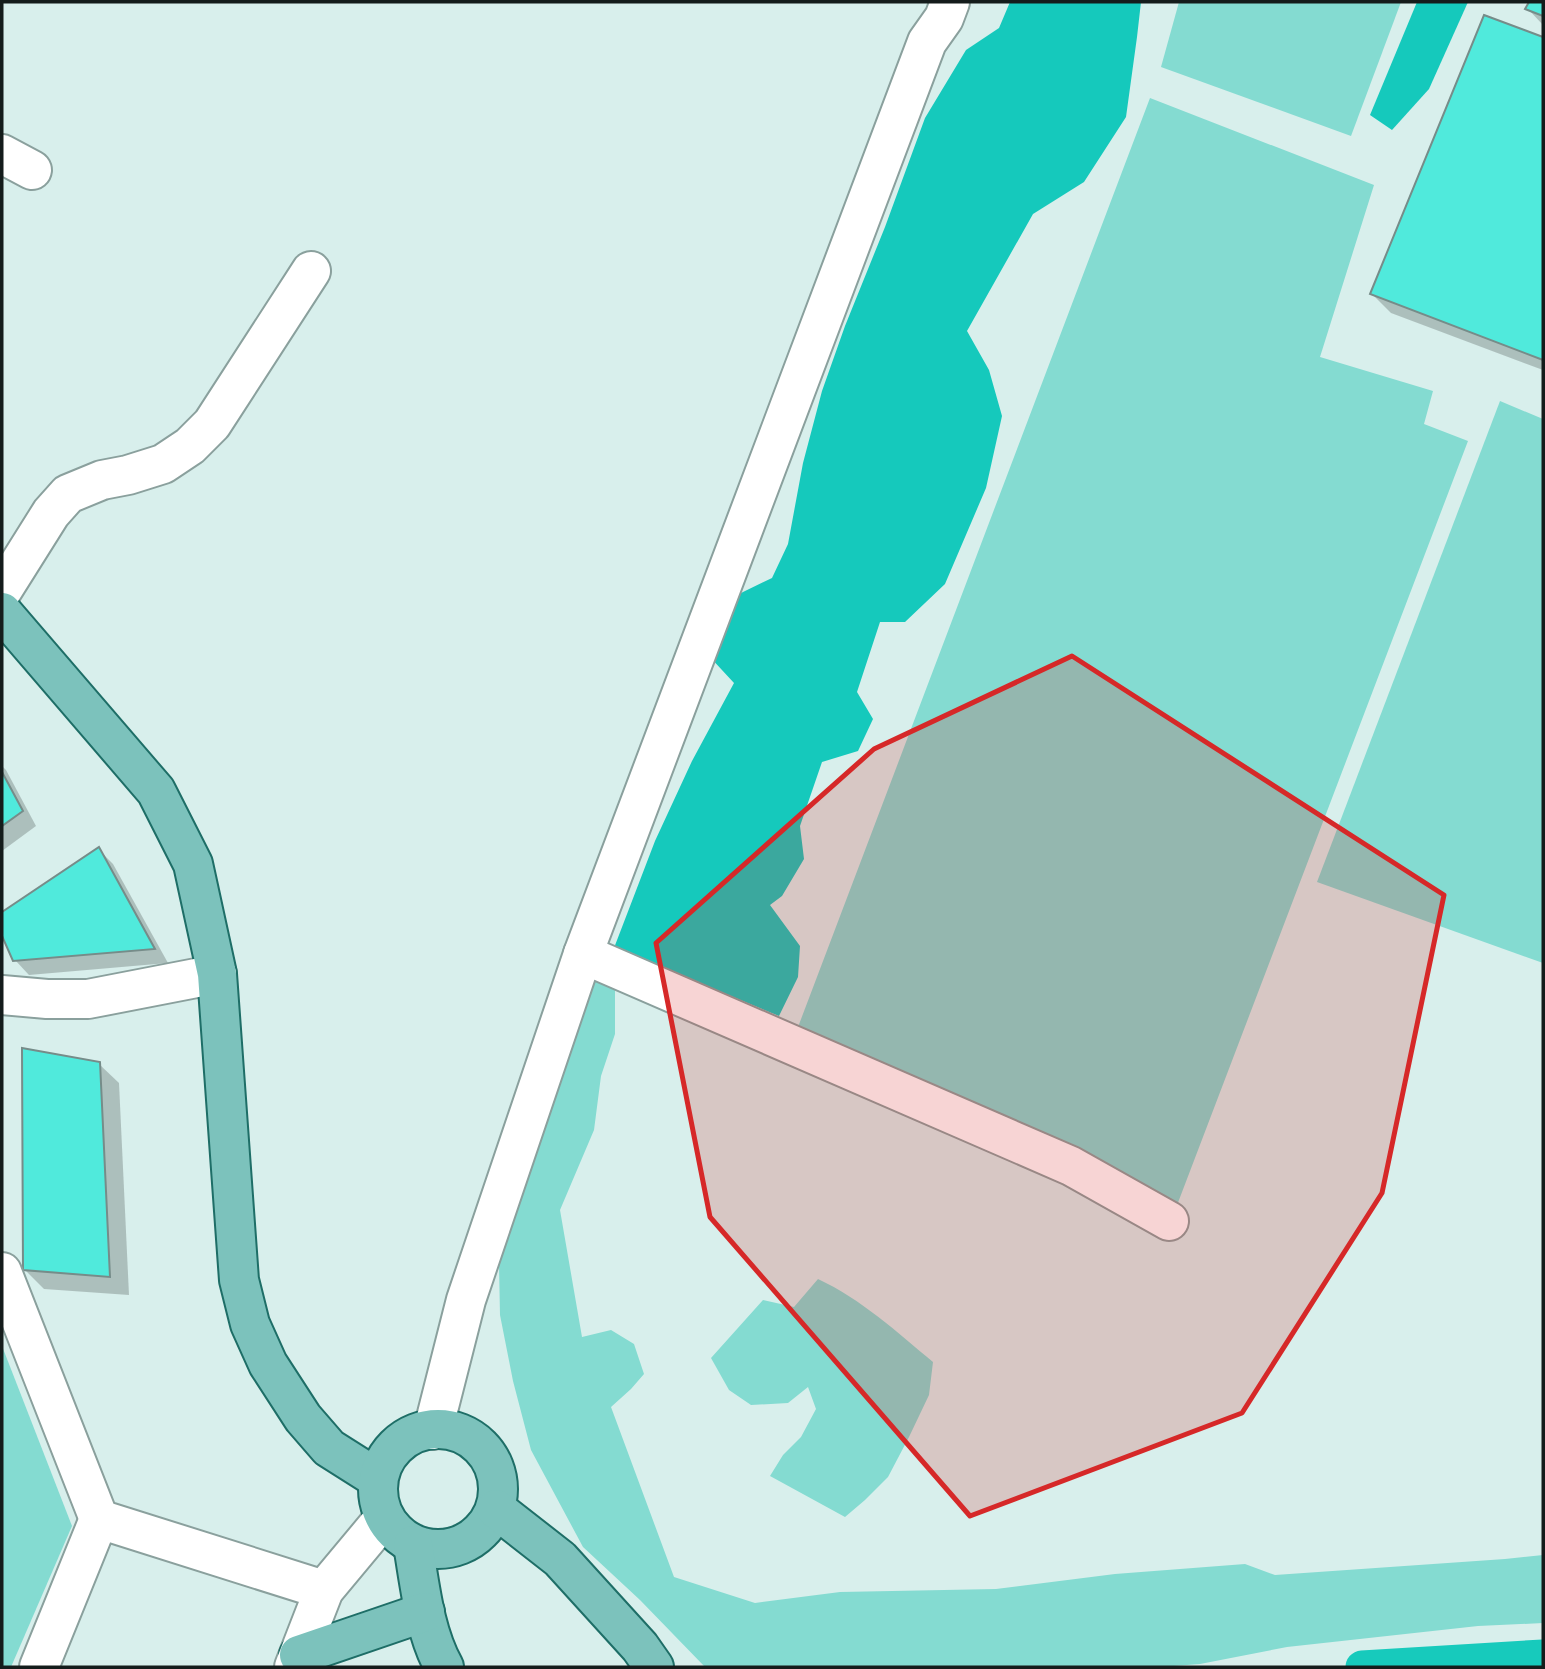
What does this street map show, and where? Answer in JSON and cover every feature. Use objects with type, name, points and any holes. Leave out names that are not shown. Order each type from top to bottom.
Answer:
[{"type":"main road","points":[[2,612],[156,791],[193,864],[217,974],[239,1280],[250,1324],[268,1364],[303,1419],[329,1448],[378,1479]]},
{"type":"main road","points":[[433,1430],[454,1431],[472,1439],[486,1452],[496,1470],[499,1490],[496,1509],[485,1527],[471,1541],[452,1548],[432,1550],[413,1545],[396,1534],[384,1518],[378,1499],[378,1479],[385,1460],[397,1444],[414,1434],[433,1430]]},
{"type":"main road","points":[[496,1509],[560,1559],[640,1647],[654,1667]]},
{"type":"main road","points":[[413,1545],[425,1612],[436,1653],[444,1667]]},
{"type":"main road","points":[[296,1661],[425,1612]]},
{"type":"street","points":[[433,1430],[466,1300],[583,954],[927,42],[944,18],[950,2]]},
{"type":"street","points":[[2,591],[51,513],[68,494],[102,480],[163,464],[190,446],[212,424],[311,271]]},
{"type":"street","points":[[583,954],[1071,1166],[1169,1221]]},
{"type":"street","points":[[2,995],[88,999],[217,974]]},
{"type":"street","points":[[2,1272],[99,1519],[39,1667]]},
{"type":"street","points":[[296,1661],[324,1590],[384,1518]]},
{"type":"street","points":[[99,1519],[324,1590]]},
{"type":"highlighted area","points":[[1072,656],[1444,895],[1382,1193],[1242,1413],[970,1516],[710,1217],[656,943],[874,749]]},
{"type":"shaded area","points":[[1010,2],[1141,2],[1126,117],[1084,182],[1033,214],[967,331],[989,370],[1002,416],[986,488],[945,584],[905,622],[880,622],[857,692],[873,719],[858,751],[822,762],[800,826],[804,859],[782,896],[770,905],[800,946],[798,977],[779,1016],[614,948],[655,841],[692,761],[734,683],[709,656],[713,610],[772,578],[788,544],[803,463],[822,391],[925,118],[966,50],[999,28]]},
{"type":"shaded area","points":[[1179,2],[1401,2],[1351,136],[1161,67]]},
{"type":"shaded area","points":[[1417,2],[1468,2],[1429,89],[1392,130],[1370,115]]},
{"type":"shaded area","points":[[1150,98],[1374,185],[1320,357],[1433,391],[1424,424],[1468,441],[1171,1221],[795,1035]]},
{"type":"shaded area","points":[[1500,401],[1543,419],[1543,963],[1317,882]]},
{"type":"shaded area","points":[[574,973],[615,983],[615,1034],[601,1076],[594,1130],[560,1210],[582,1337],[611,1330],[634,1344],[644,1374],[611,1407],[674,1577],[755,1603],[840,1592],[996,1589],[1115,1574],[1245,1564],[1275,1575],[1543,1555],[1543,1623],[1478,1626],[1287,1647],[1200,1664],[1161,1667],[705,1667],[640,1600],[583,1547],[531,1450],[513,1381],[500,1315],[498,1214],[521,1189],[537,1152],[512,1134]]},
{"type":"shaded area","points":[[818,1279],[864,1306],[933,1362],[929,1395],[888,1477],[845,1517],[770,1476],[783,1455],[801,1437],[816,1409],[808,1387],[788,1403],[751,1405],[729,1390],[711,1358],[763,1300],[794,1307]]},
{"type":"shaded area","points":[[2,1346],[72,1526],[11,1667],[2,1667]]},
{"type":"building","points":[[1529,2],[1543,2],[1543,16],[1525,9]]},
{"type":"building","points":[[1484,15],[1543,37],[1543,360],[1370,294]]},
{"type":"building","points":[[2,772],[23,811],[2,826]]},
{"type":"building","points":[[99,847],[155,949],[13,961],[2,936],[2,912]]},
{"type":"building","points":[[22,1048],[100,1062],[110,1277],[23,1270]]},
{"type":"waterway","points":[[1362,1667],[1543,1656]]}]
